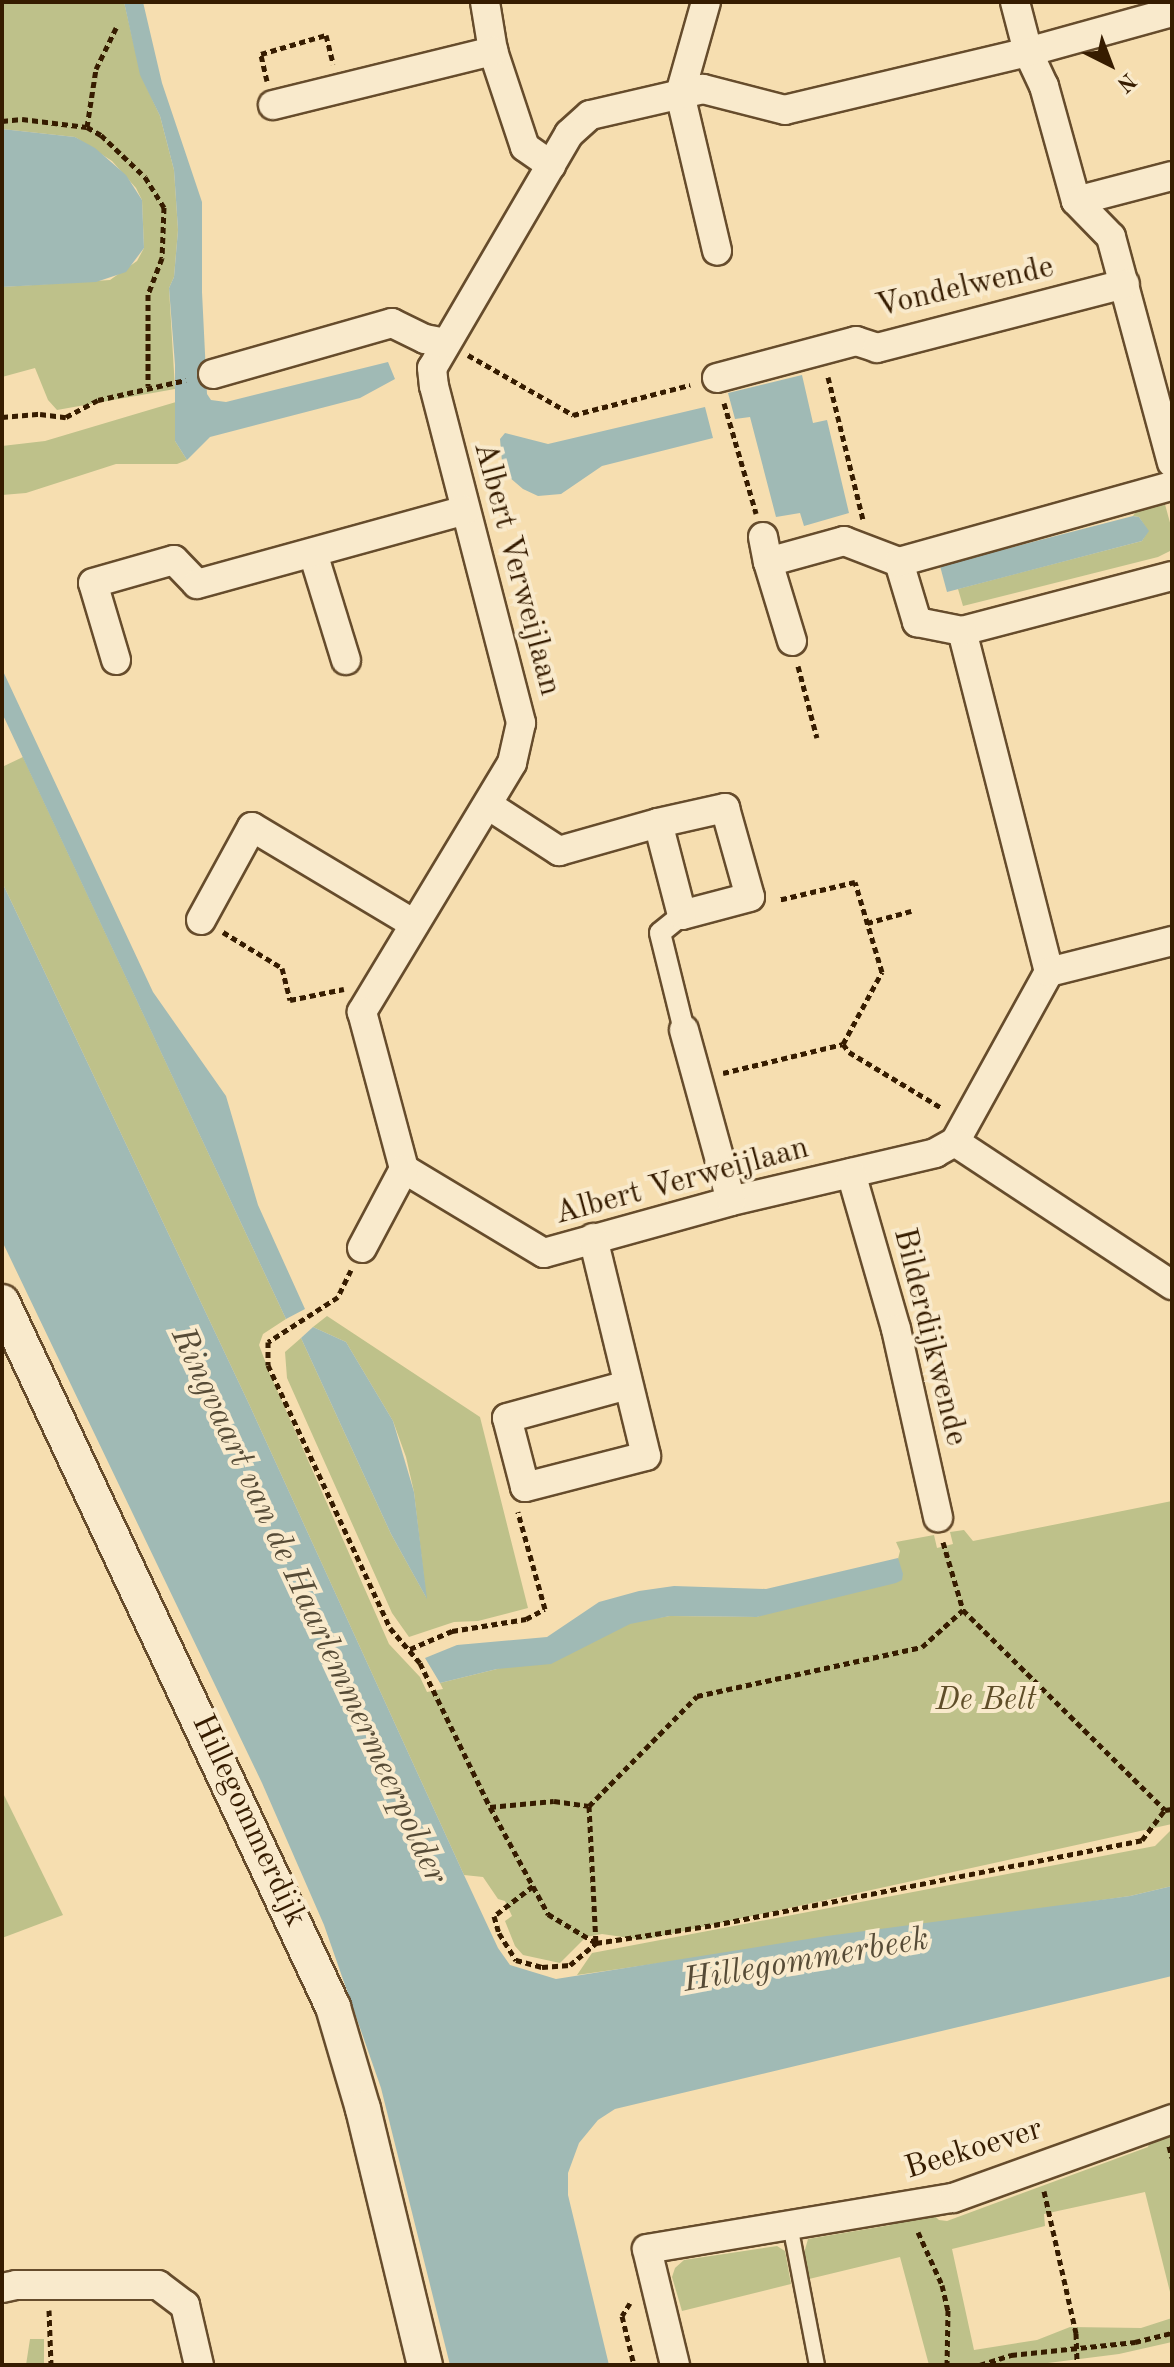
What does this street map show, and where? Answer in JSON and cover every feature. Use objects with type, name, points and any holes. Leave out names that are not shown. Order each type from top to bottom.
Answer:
[{"type":"street","points":[[485,2],[493,51],[525,147],[551,165]]},
{"type":"street","points":[[706,2],[680,94],[717,251]]},
{"type":"street","points":[[1015,2],[1028,52],[1044,86],[1076,201],[1111,237],[1172,463]]},
{"type":"street","name":"Albert Verweijlaan","points":[[367,1002],[512,763],[521,723],[465,510],[432,368],[569,134],[590,115],[703,89],[785,110],[1028,52],[1172,12]]},
{"type":"street","points":[[273,105],[493,51]]},
{"type":"street","points":[[1076,201],[1172,176]]},
{"type":"street","name":"Vondelwende","points":[[717,378],[856,341],[877,348],[1125,284]]},
{"type":"street","points":[[213,374],[392,323],[425,339],[446,343]]},
{"type":"street","points":[[792,641],[765,550],[844,541],[899,562],[1172,486]]},
{"type":"street","points":[[116,660],[93,583],[174,560],[197,584],[465,510]]},
{"type":"street","points":[[313,553],[346,660]]},
{"type":"street","points":[[899,562],[917,622],[962,631],[1172,576]]},
{"type":"street","points":[[962,631],[1049,972],[960,1132],[1172,1285]]},
{"type":"street","points":[[488,805],[559,851],[725,808],[750,897],[682,915],[660,933],[731,1201]]},
{"type":"street","points":[[658,823],[682,915]]},
{"type":"street","points":[[201,920],[252,827],[414,924]]},
{"type":"street","points":[[1049,972],[1172,941]]},
{"type":"street","points":[[362,1248],[404,1169],[362,1012],[367,1002]]},
{"type":"street","name":"Albert Verweijlaan","points":[[404,1169],[544,1253],[731,1201],[935,1153],[960,1132]]},
{"type":"street","name":"Bilderdijkwende","points":[[851,1173],[896,1329],[938,1517]]},
{"type":"street","points":[[593,1238],[646,1456],[525,1487],[507,1418],[628,1385]]},
{"type":"street","name":"Hillegommerdijk","points":[[2,1302],[333,2007],[363,2109],[425,2365]]},
{"type":"street","name":"Beekoever","points":[[658,2296],[647,2249],[953,2198],[1172,2119]]},
{"type":"street","points":[[2,2288],[158,2285],[185,2305],[199,2365]]},
{"type":"street","points":[[658,2296],[675,2365]]},
{"type":"lane","points":[[790,2225],[817,2365]]},
{"type":"path","points":[[87,127],[96,69],[116,28]]},
{"type":"path","points":[[273,105],[261,54],[326,35],[339,88]]},
{"type":"path","points":[[2,121],[22,119],[87,127],[101,135],[145,177],[164,207],[162,258],[148,294],[148,386]]},
{"type":"path","points":[[446,343],[573,415],[717,378],[765,550]]},
{"type":"path","points":[[822,350],[870,551]]},
{"type":"path","points":[[2,417],[40,414],[66,417],[98,400],[148,386],[170,384]]},
{"type":"path","points":[[792,641],[817,738]]},
{"type":"path","points":[[697,1079],[843,1044],[882,972],[855,882],[766,902],[750,897]]},
{"type":"path","points":[[867,923],[911,911]]},
{"type":"path","points":[[201,920],[282,968],[290,1000],[343,988],[367,1002]]},
{"type":"path","points":[[843,1044],[849,1052],[960,1132]]},
{"type":"path","points":[[362,1248],[338,1297],[268,1342],[268,1365],[390,1628],[420,1663],[490,1807],[548,1914],[596,1943]]},
{"type":"path","points":[[410,1649],[452,1631],[526,1619],[545,1609],[518,1512],[525,1487]]},
{"type":"path","points":[[533,1886],[494,1916],[499,1933],[516,1960],[542,1967],[570,1965],[596,1943],[714,1925],[1142,1840],[1168,1809],[963,1610],[938,1517]]},
{"type":"path","points":[[596,1943],[589,1806],[697,1696],[922,1647],[963,1610]]},
{"type":"path","points":[[490,1807],[554,1801],[589,1806]]},
{"type":"path","points":[[1040,2167],[1077,2348],[1077,2365]]},
{"type":"path","points":[[910,2206],[948,2310],[947,2365]]},
{"type":"path","points":[[48,2285],[51,2365]]},
{"type":"path","points":[[634,2365],[623,2311],[643,2297],[658,2296]]},
{"type":"path","points":[[980,2365],[1011,2355],[1135,2342],[1172,2333]]},
{"type":"green space","points":[[2,2],[124,2],[141,75],[160,116],[174,170],[178,230],[174,277],[169,288],[175,389],[57,410],[48,400],[35,368],[2,377],[2,287],[110,280],[137,261],[144,248],[142,200],[136,188],[112,161],[75,137],[2,129]]},
{"type":"green space","points":[[176,402],[175,441],[187,460],[177,464],[116,464],[26,493],[2,495],[2,446],[45,441]]},
{"type":"green space","points":[[1163,497],[1172,530],[1170,551],[1158,557],[963,606],[958,589],[1142,541],[1148,531],[1139,517],[1133,516],[1142,502]]},
{"type":"green space","name":"De Belt","points":[[23,757],[286,1319],[263,1334],[259,1345],[389,1644],[420,1677],[427,1692],[443,1689],[440,1683],[497,1669],[607,1626],[670,1616],[757,1617],[898,1559],[900,1551],[896,1542],[934,1535],[937,1548],[953,1544],[950,1532],[964,1530],[973,1541],[1172,1501],[1172,1824],[643,1940],[602,1934],[586,1937],[560,1963],[523,1955],[515,1946],[505,1921],[512,1916],[505,1901],[498,1899],[483,1877],[464,1875],[249,1404],[2,882],[2,767]]},
{"type":"green space","points":[[327,1316],[480,1417],[528,1608],[478,1621],[454,1622],[409,1637],[392,1613],[287,1378],[285,1352],[301,1338],[391,1534],[426,1597],[414,1492],[406,1457],[393,1421],[346,1342],[313,1327]]},
{"type":"green space","points":[[2,1791],[63,1915],[2,1938]]},
{"type":"green space","points":[[1172,1829],[1172,1886],[1130,1896],[577,1975],[592,1953],[1155,1846]]},
{"type":"green space","points":[[1172,2125],[1172,2300],[1145,2192],[1044,2214],[1045,2226],[952,2249],[974,2350],[1037,2340],[1070,2327],[1141,2328],[1172,2318],[1172,2342],[1119,2354],[1032,2365],[929,2365],[900,2257],[809,2279],[804,2253],[808,2239],[891,2225],[900,2212],[925,2207],[939,2220],[947,2221],[1148,2147],[1152,2133]]},
{"type":"green space","points":[[777,2246],[785,2251],[791,2284],[682,2311],[672,2277],[675,2268],[684,2260]]},
{"type":"green space","points":[[30,2339],[44,2339],[44,2365],[26,2365]]},
{"type":"water","points":[[124,2],[143,2],[162,83],[202,202],[202,292],[207,394],[211,400],[226,402],[388,362],[395,379],[360,398],[210,437],[187,460],[175,441],[175,365],[169,288],[174,277],[178,230],[174,170],[160,116],[140,75]]},
{"type":"water","points":[[2,129],[75,137],[95,148],[126,175],[142,200],[144,248],[126,272],[96,282],[2,287]]},
{"type":"water","points":[[802,375],[813,423],[827,420],[849,513],[804,526],[800,513],[776,517],[750,417],[735,419],[728,393]]},
{"type":"water","points":[[705,407],[713,438],[602,466],[561,494],[538,496],[523,489],[509,477],[502,462],[500,439],[505,433],[548,444]]},
{"type":"water","points":[[1133,516],[1139,517],[1149,531],[1142,541],[947,592],[940,566]]},
{"type":"water","points":[[2,669],[153,992],[226,1096],[258,1205],[305,1309],[286,1319],[2,713]]},
{"type":"water","points":[[2,882],[249,1404],[498,1948],[510,1965],[556,1979],[827,1936],[1130,1896],[1172,1886],[1172,1976],[615,2109],[598,2120],[579,2143],[568,2173],[568,2195],[609,2365],[450,2365],[381,2088],[324,1925],[262,1783],[2,1241]]},
{"type":"water","points":[[313,1327],[346,1342],[393,1421],[414,1492],[427,1599],[391,1534],[301,1338]]},
{"type":"water","points":[[898,1558],[903,1574],[902,1580],[896,1583],[757,1617],[670,1616],[630,1624],[551,1664],[497,1669],[440,1683],[425,1658],[457,1645],[547,1637],[599,1602],[639,1591],[674,1586],[766,1589]]},
{"type":"water label","name":"Ringvaart van de Haarlemmermeerpolder","points":[[308,1606]]},
{"type":"water label","name":"Hillegommerbeek","points":[[806,1961]]}]
